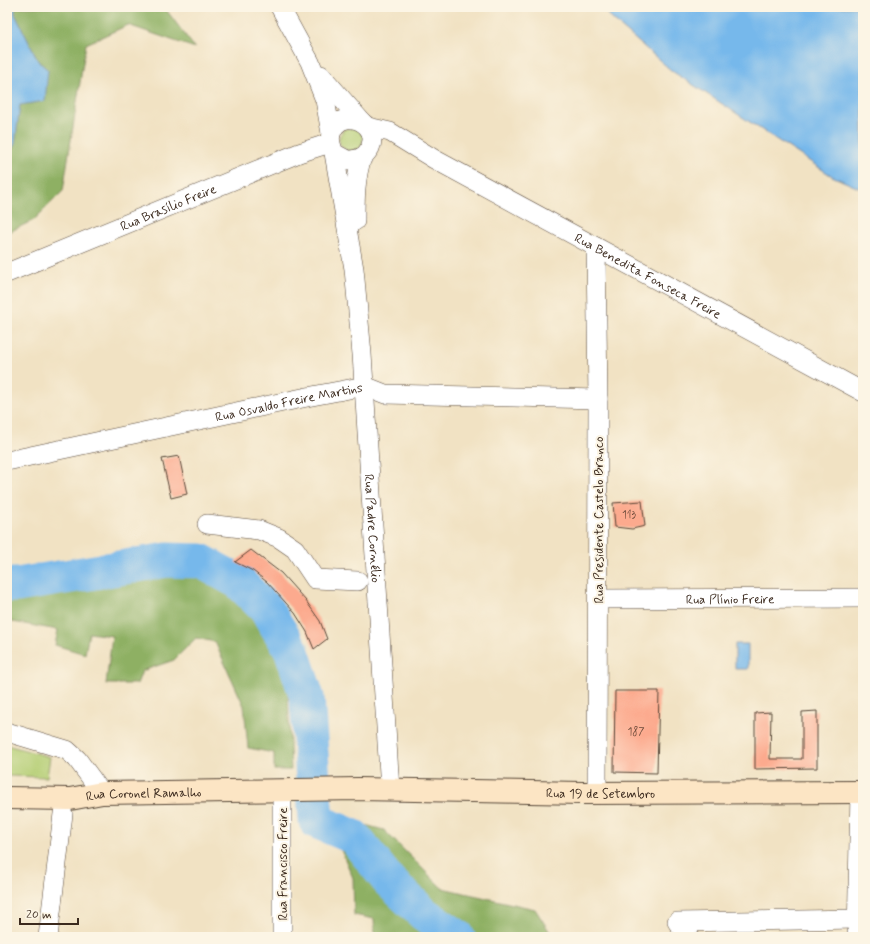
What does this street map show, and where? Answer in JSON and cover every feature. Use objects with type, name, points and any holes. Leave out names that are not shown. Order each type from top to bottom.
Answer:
[{"type":"main road","name":"Rua 19 de Setembro","points":[[337,789],[597,793],[862,792]]},
{"type":"main road","name":"Rua Coronel Ramalho","points":[[7,798],[70,799],[102,792],[337,789]]},
{"type":"street","name":"Rua Padre Cornélio","points":[[280,7],[310,62],[325,100],[354,269],[365,386],[390,789]]},
{"type":"street","name":"Rua Padre Cornélio","points":[[310,62],[365,124]]},
{"type":"street","points":[[353,119],[390,132],[434,159],[396,147],[387,146],[365,155],[347,160],[332,143],[336,125],[344,120],[353,119]]},
{"type":"street","points":[[365,124],[372,135],[372,144],[365,155]]},
{"type":"street","name":"Rua Brasílio Freire","points":[[7,273],[299,153],[332,143]]},
{"type":"street","name":"Rua Padre Cornélio","points":[[354,269],[356,186],[358,171],[365,155]]},
{"type":"street","name":"Rua Benedita Fonseca Freire","points":[[434,159],[863,392]]},
{"type":"street","name":"Rua Presidente Castelo Branco","points":[[596,247],[598,399],[597,793]]},
{"type":"street","name":"Rua Osvaldo Freire Martins","points":[[7,461],[308,396],[365,386],[385,394],[598,399]]},
{"type":"street","points":[[207,524],[259,530],[279,538],[295,549],[315,579],[358,581]]},
{"type":"street","name":"Rua Plínio Freire","points":[[598,599],[863,598]]},
{"type":"street","points":[[7,732],[67,750],[77,759],[102,792]]},
{"type":"street","name":"Rua Francisco Freire","points":[[282,937],[289,790]]},
{"type":"street","points":[[690,937],[677,922],[857,928],[862,792]]},
{"type":"street","points":[[48,937],[63,814]]},
{"type":"green space","points":[[15,7],[164,7],[195,48],[128,25],[86,44],[63,191],[34,220],[7,233],[7,157],[15,144],[20,104],[48,70],[38,61],[15,14]]},
{"type":"green space","points":[[356,127],[364,136],[361,148],[349,152],[340,145],[339,139],[344,129]]},
{"type":"green space","points":[[181,570],[226,586],[259,619],[277,653],[288,691],[291,770],[274,770],[274,753],[248,748],[244,706],[215,642],[196,638],[174,660],[142,671],[137,684],[106,684],[112,636],[89,633],[85,654],[55,645],[58,630],[7,621],[7,597],[40,596],[106,580]]},
{"type":"green space","points":[[7,745],[50,757],[47,777],[7,776]]},
{"type":"green space","points":[[365,825],[384,830],[442,888],[535,909],[553,937],[375,937],[374,919],[354,915],[353,878],[338,843],[362,835]]},
{"type":"water","points":[[7,7],[15,7],[15,14],[38,61],[48,70],[45,101],[20,105],[15,144],[7,157]]},
{"type":"water","points":[[603,7],[863,7],[863,190],[832,176],[672,71],[612,19]]},
{"type":"water","points":[[735,644],[748,644],[748,669],[735,669]]},
{"type":"building","points":[[179,456],[187,494],[171,498],[162,459]]},
{"type":"building","points":[[642,501],[645,526],[632,529],[615,527],[613,503]]},
{"type":"building","points":[[251,550],[281,573],[306,601],[320,621],[327,639],[314,649],[307,632],[295,613],[267,582],[253,571],[235,562]]},
{"type":"building","points":[[615,691],[659,691],[657,773],[614,772]]},
{"type":"building","points":[[817,711],[817,768],[755,769],[755,713],[771,712],[770,759],[802,759],[802,712]]},
{"type":"waterway","points":[[7,585],[17,585],[167,560],[201,561],[239,582],[266,609],[291,649],[307,697],[316,821],[354,837],[389,881],[424,914],[458,937]]}]
